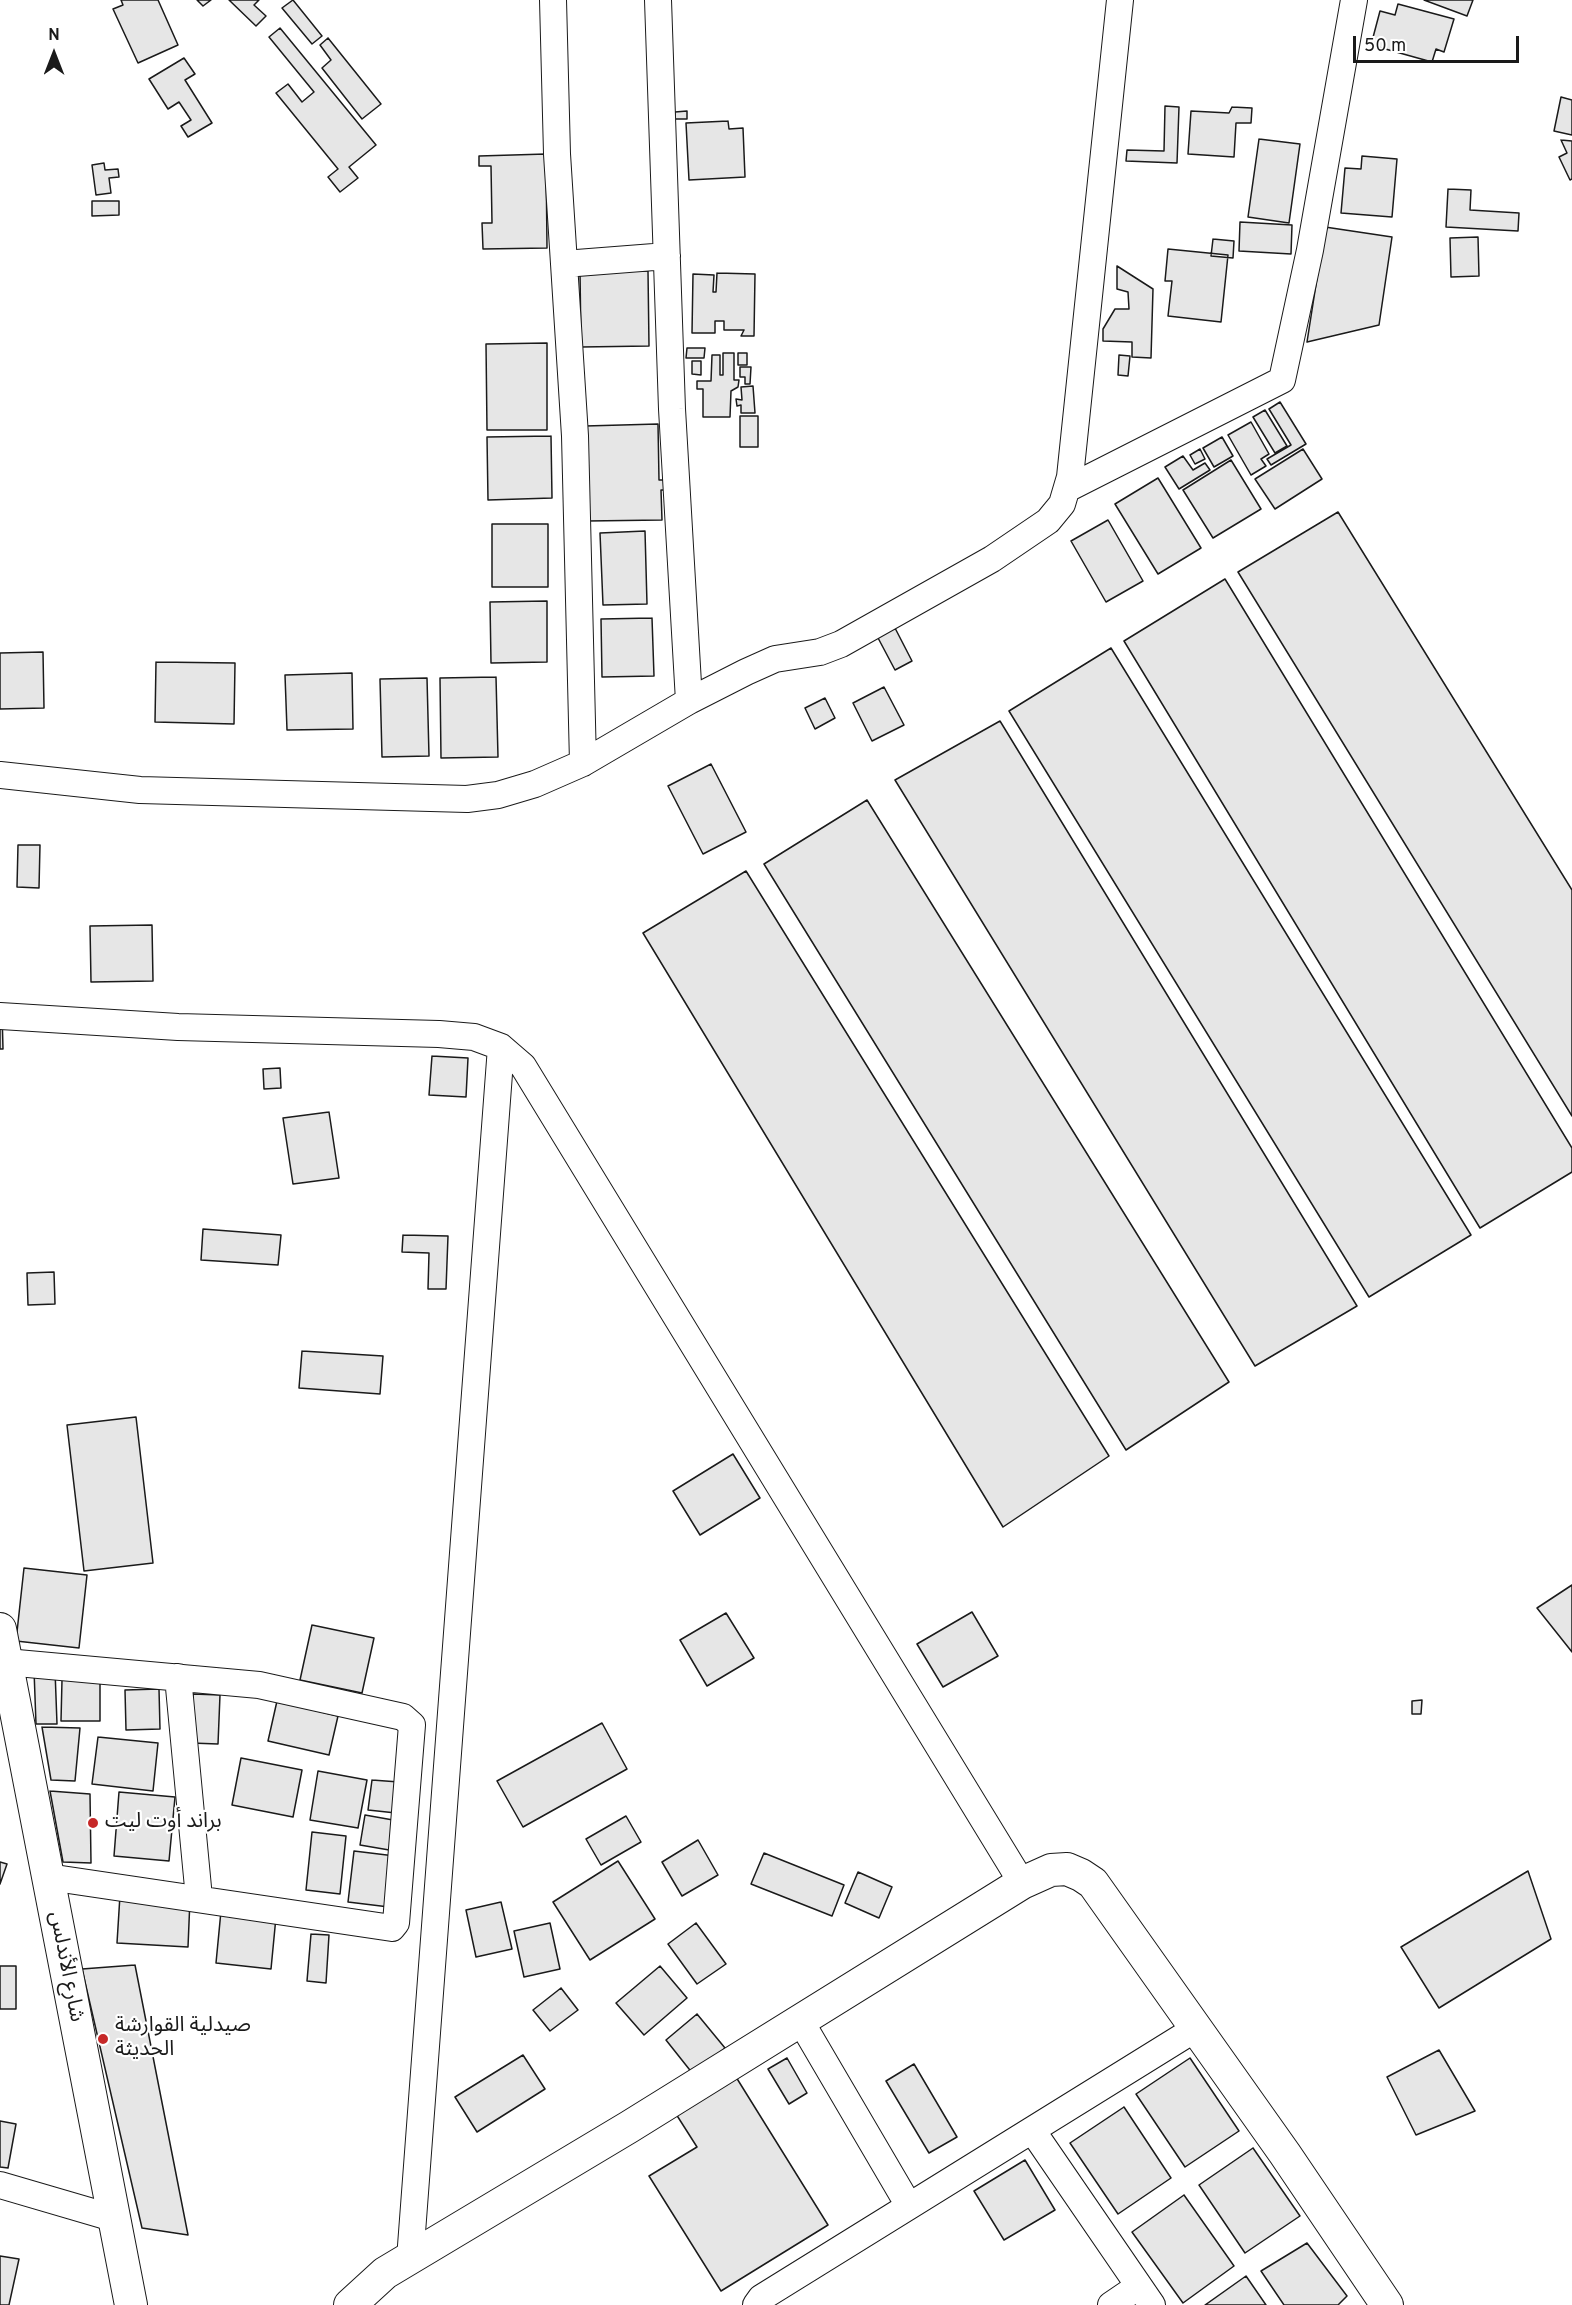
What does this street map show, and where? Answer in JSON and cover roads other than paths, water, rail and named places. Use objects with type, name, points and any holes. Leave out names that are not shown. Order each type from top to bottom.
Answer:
[{"type":"main road","name":"شارع الأندلس","points":[[0,1629],[131,2305]]},
{"type":"main road","points":[[350,2305],[358,2295],[385,2273],[629,2127],[1022,1883],[1051,1870],[1067,1869],[1093,1883],[1285,2154],[1387,2305]]},
{"type":"street","points":[[553,0],[557,154],[575,436],[583,763]]},
{"type":"street","points":[[658,0],[667,256],[689,701]]},
{"type":"street","points":[[0,775],[140,790],[467,799],[498,795],[535,784],[583,763],[689,701],[775,659],[820,652],[841,644],[992,559],[1048,521],[1062,504],[1067,489],[1097,237],[1120,0]]},
{"type":"street","points":[[1067,489],[1282,380],[1310,250],[1354,0]]},
{"type":"street","points":[[564,264],[667,256]]},
{"type":"street","points":[[0,1016],[178,1027],[439,1034],[474,1037],[501,1047],[523,1066],[1022,1883]]},
{"type":"street","points":[[410,2259],[501,1047]]},
{"type":"street","points":[[6,1662],[259,1685],[404,1717],[412,1725],[395,1927],[48,1877]]},
{"type":"street","points":[[178,1677],[199,1898]]},
{"type":"street","points":[[800,2020],[909,2206]]},
{"type":"street","points":[[756,2305],[761,2298],[1195,2028]]},
{"type":"street","points":[[1032,2130],[1146,2296],[1111,2305]]},
{"type":"street","points":[[0,2185],[113,2218]]},
{"type":"place","name":"براند أوت ليت","points":[[93,1823]]},
{"type":"place","name":"صيدلية القوارشة الحديثة","points":[[103,2039]]}]
